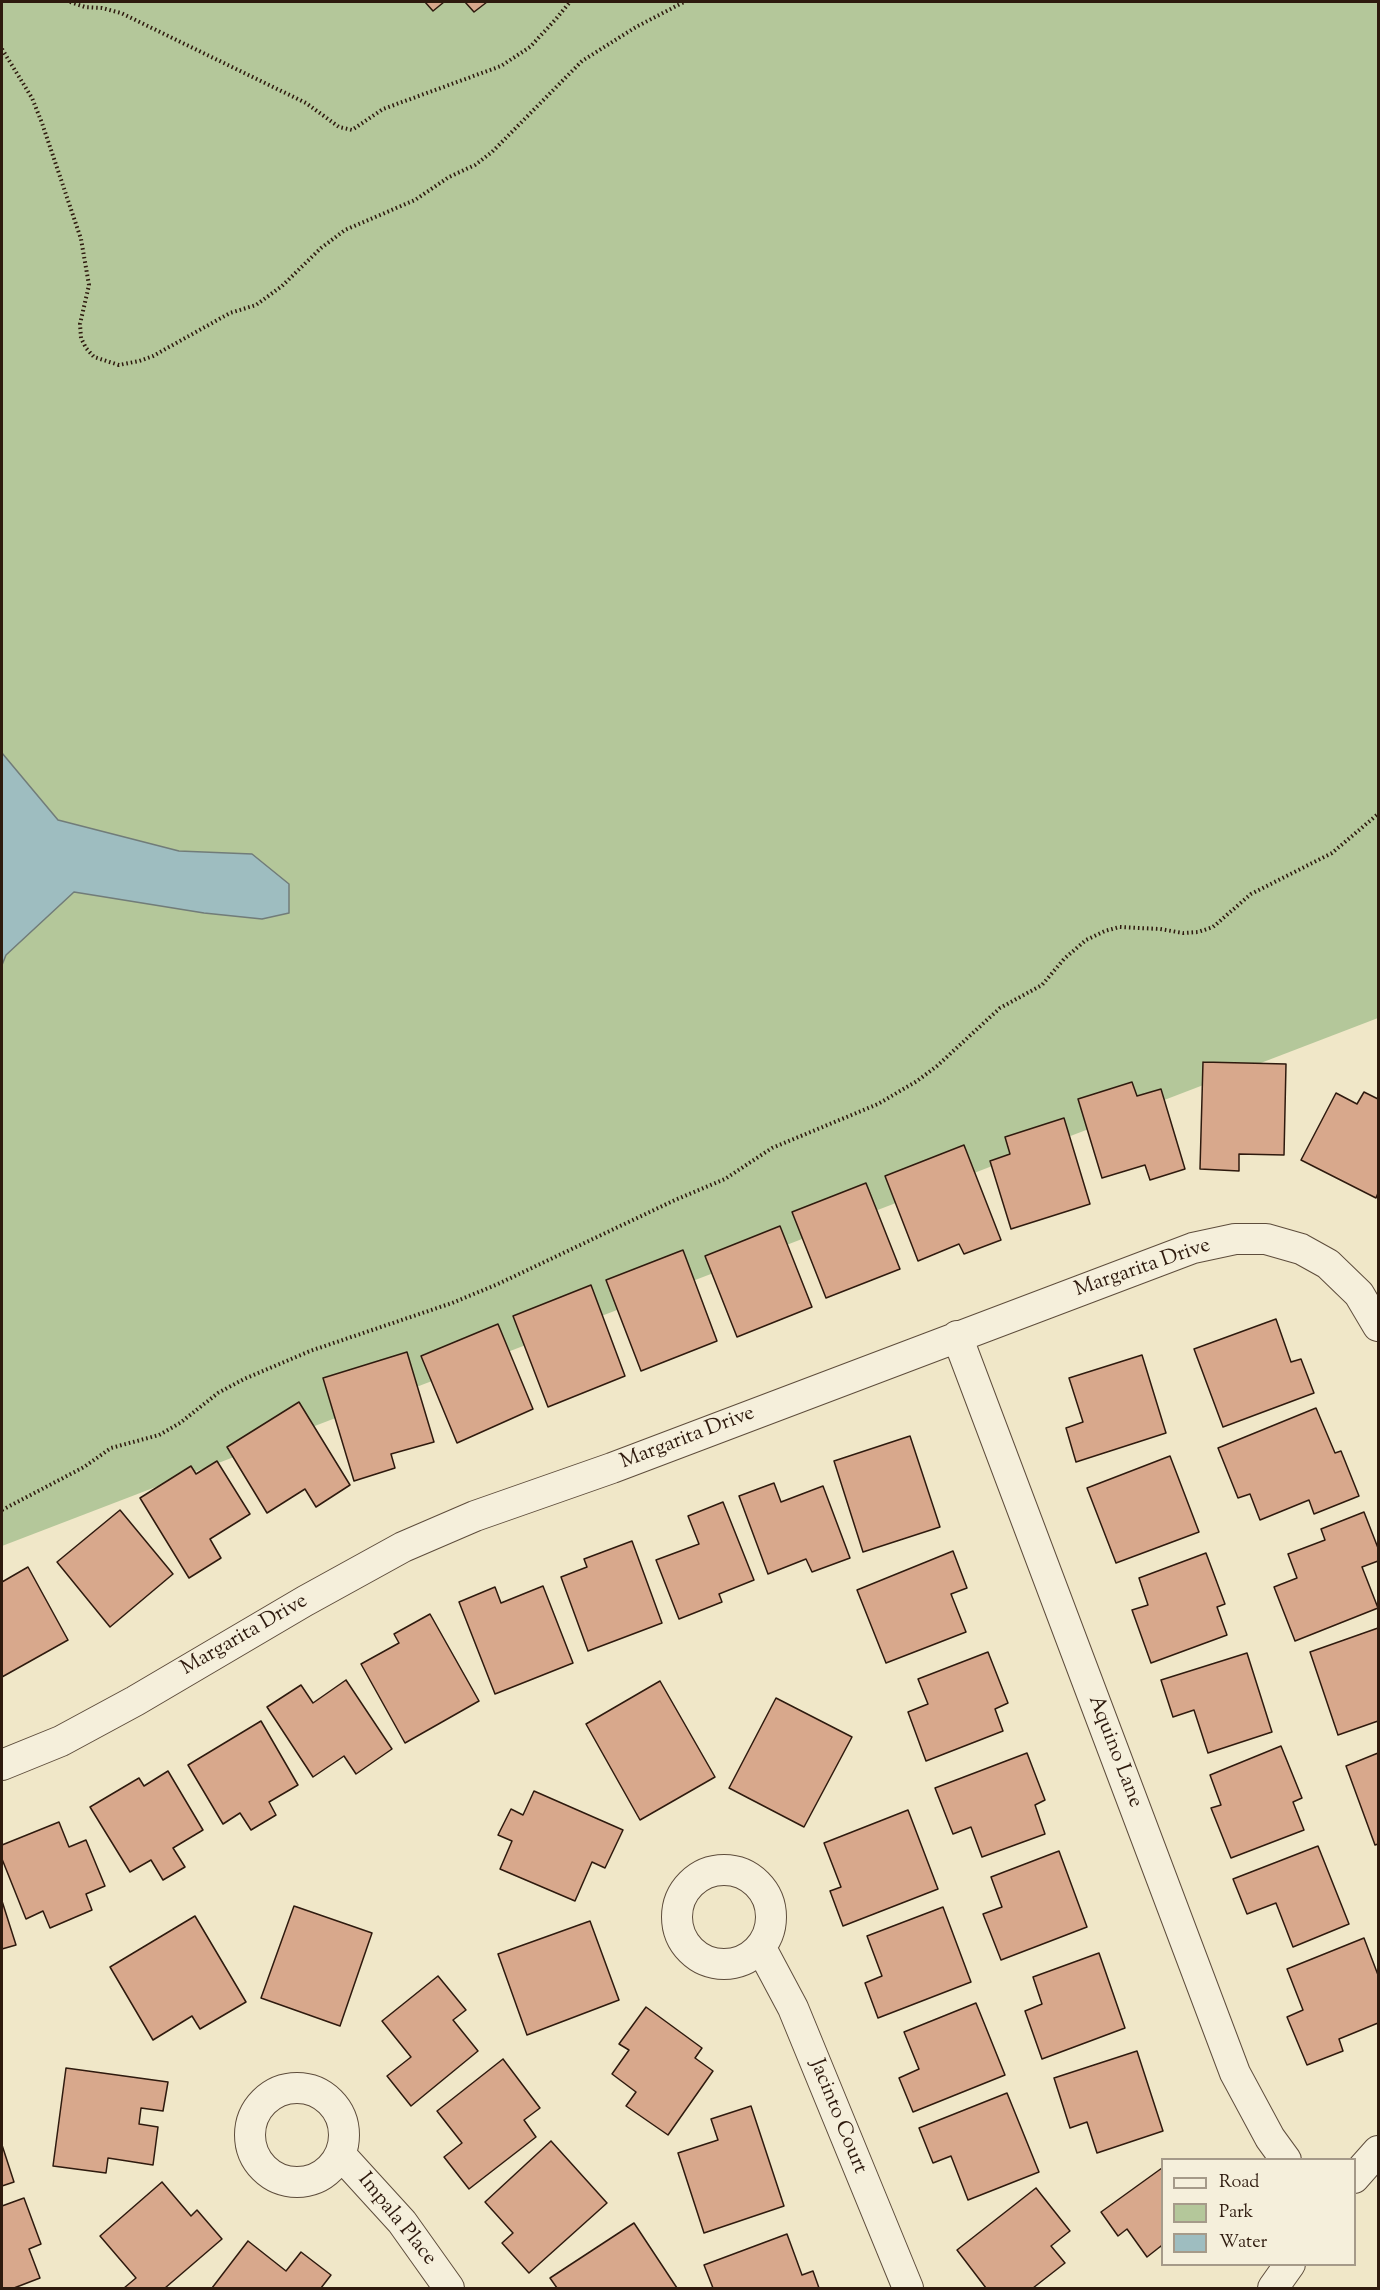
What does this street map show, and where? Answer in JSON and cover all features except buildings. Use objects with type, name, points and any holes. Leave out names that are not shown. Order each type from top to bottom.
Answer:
[{"type":"street","name":"Margarita Drive","points":[[2,1765],[61,1741],[403,1546],[475,1516],[612,1468],[1193,1248],[1235,1239],[1266,1239],[1301,1249],[1328,1264],[1359,1294],[1378,1326]]},
{"type":"street","name":"Aquino Lane","points":[[957,1336],[1235,2073],[1270,2138],[1285,2158]]},
{"type":"street","name":"Jacinto Court","points":[[760,1948],[793,2008],[908,2289]]},
{"type":"street","points":[[1356,2176],[1378,2151]]},
{"type":"street","name":"Impala Place","points":[[340,2154],[402,2222],[449,2289]]},
{"type":"street","points":[[1273,2289],[1289,2266]]},
{"type":"path","points":[[70,2],[84,8],[102,8],[121,13],[306,103],[339,127],[352,130],[383,110],[501,66],[530,47],[570,2]]},
{"type":"path","points":[[2,49],[21,79],[42,123],[81,239],[89,285],[80,324],[81,338],[94,357],[120,365],[139,362],[153,356],[230,313],[256,305],[282,286],[321,248],[345,231],[415,200],[450,177],[475,165],[492,152],[582,61],[636,27],[684,2]]},
{"type":"path","points":[[2,1510],[84,1467],[111,1448],[159,1435],[180,1423],[218,1393],[244,1379],[310,1351],[452,1303],[498,1284],[675,1200],[725,1179],[772,1148],[878,1104],[916,1082],[937,1066],[1000,1008],[1042,985],[1064,959],[1086,940],[1105,930],[1119,927],[1160,928],[1183,933],[1198,932],[1213,927],[1251,894],[1332,853],[1378,814]]},
{"type":"green space","points":[[2,2],[1378,2],[1378,1018],[2,1546]]},
{"type":"water","points":[[2,753],[58,820],[179,851],[252,854],[289,884],[289,913],[262,919],[204,913],[74,892],[6,955],[2,965]]}]
